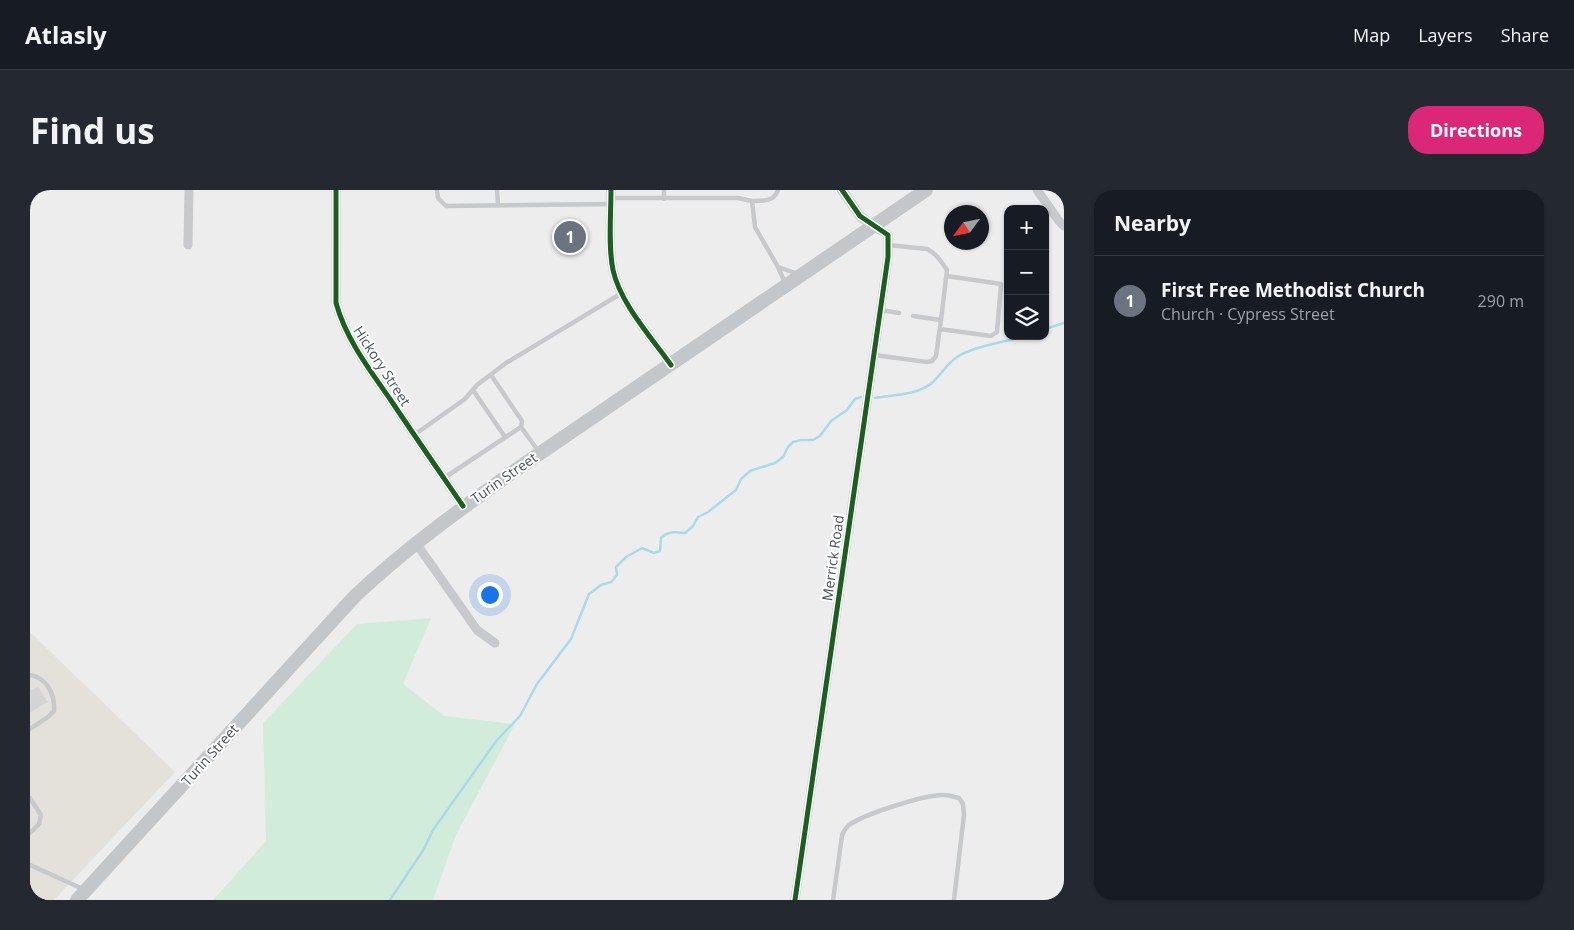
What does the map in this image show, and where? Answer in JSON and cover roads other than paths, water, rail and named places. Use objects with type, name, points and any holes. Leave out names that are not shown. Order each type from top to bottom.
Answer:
[{"type":"main road","name":"Turin Street","points":[[82,895],[355,596],[383,569],[464,506],[926,190]]},
{"type":"street","points":[[188,190],[188,246]]},
{"type":"street","name":"Hickory Street","points":[[336,190],[336,303],[340,319],[347,334],[464,506]]},
{"type":"street","points":[[842,190],[860,216],[888,235],[888,245]]},
{"type":"street","points":[[1037,190],[1058,221],[1064,226]]},
{"type":"street","points":[[611,198],[611,253],[614,272],[622,293],[670,365]]},
{"type":"street","name":"Merrick Road","points":[[795,900],[881,310],[888,245]]},
{"type":"street","points":[[416,542],[477,630],[495,643]]},
{"type":"lane","points":[[437,190],[438,198],[446,206],[498,205],[611,198],[738,198],[752,201],[772,199],[778,190]]},
{"type":"lane","points":[[497,190],[498,205]]},
{"type":"lane","points":[[664,190],[664,199]]},
{"type":"lane","points":[[752,201],[755,227],[778,267],[786,286]]},
{"type":"lane","points":[[874,355],[927,362],[932,361],[936,356],[948,270],[931,250],[888,245]]},
{"type":"lane","points":[[778,267],[802,275]]},
{"type":"lane","points":[[940,330],[991,336],[997,332],[1001,284],[947,276]]},
{"type":"lane","points":[[414,435],[450,409],[491,375],[538,343],[622,293]]},
{"type":"lane","points":[[881,310],[899,313]]},
{"type":"lane","points":[[913,316],[941,320]]},
{"type":"lane","points":[[491,375],[522,421],[521,427],[539,454]]},
{"type":"lane","points":[[472,390],[505,437]]},
{"type":"lane","points":[[444,478],[521,427]]},
{"type":"lane","points":[[30,675],[40,677],[52,692],[55,702],[54,711],[30,729]]},
{"type":"lane","points":[[833,900],[842,836],[848,826],[859,819],[926,797],[944,795],[959,798],[963,804],[964,814],[954,900]]},
{"type":"lane","points":[[30,798],[41,815],[38,824],[30,833]]},
{"type":"lane","points":[[30,865],[82,895]]},
{"type":"waterway","points":[[1049,328],[1064,323]]},
{"type":"waterway","points":[[875,398],[921,390],[933,382],[957,357],[980,347],[1007,340]]},
{"type":"waterway","points":[[390,900],[424,849],[433,830],[497,740],[520,716],[537,684],[571,639],[589,594],[601,585],[611,582],[617,575],[616,567],[626,557],[642,548],[654,553],[660,551],[661,538],[666,534],[685,533],[693,526],[698,517],[708,512],[736,490],[741,479],[750,471],[775,463],[783,457],[793,442],[813,440],[820,436],[831,421],[847,410],[855,399],[861,397]]},
{"type":"place","name":"First Free Methodist Church","points":[[570,237]]}]
